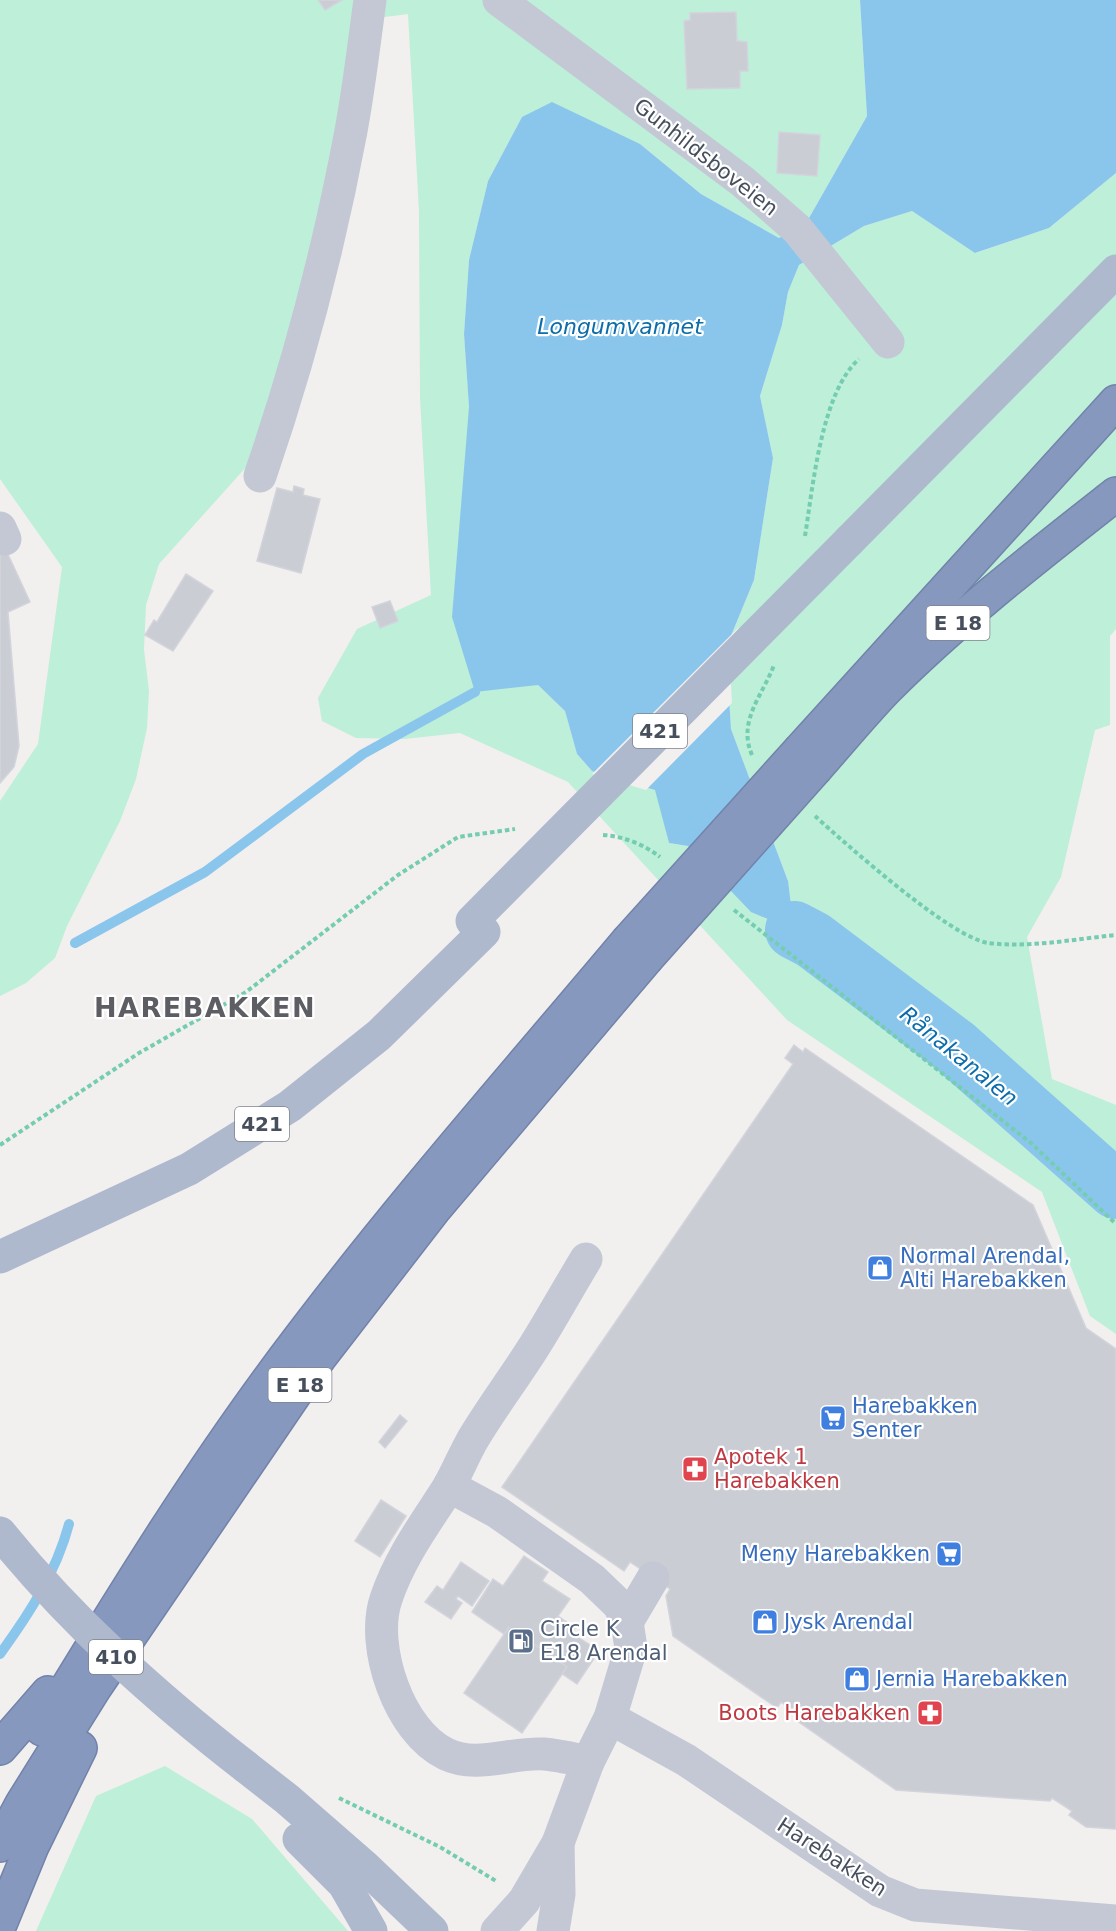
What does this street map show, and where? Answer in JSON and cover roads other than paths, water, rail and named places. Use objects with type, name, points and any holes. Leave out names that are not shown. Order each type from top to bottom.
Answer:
[{"type":"highway","name":"E 18","points":[[0,1798],[121,1599],[227,1439],[299,1338],[417,1190],[808,758],[1116,402]]},
{"type":"highway","name":"E 18","points":[[808,758],[885,691],[928,649],[1036,556],[1116,494]]},
{"type":"highway","name":"E 18","points":[[0,1845],[22,1804],[83,1706],[319,1358],[636,950]]},
{"type":"highway","name":"E 18","points":[[0,1924],[32,1846],[68,1770],[111,1692],[167,1579]]},
{"type":"highway","name":"E 18","points":[[0,1748],[23,1725],[121,1599]]},
{"type":"main road","name":"421","points":[[0,1257],[189,1169],[290,1106],[379,1035],[478,926],[854,546],[1116,270]]},
{"type":"main road","name":"421","points":[[854,546],[1116,293]]},
{"type":"main road","name":"421","points":[[0,1237],[121,1185],[182,1155],[248,1114],[312,1070],[478,926]]},
{"type":"main road","name":"410","points":[[0,1533],[52,1593],[137,1678],[240,1775],[323,1860],[344,1884],[371,1931]]},
{"type":"main road","name":"410","points":[[0,1564],[45,1618],[82,1657],[158,1725],[240,1775],[287,1799],[365,1867],[432,1931]]},
{"type":"street","points":[[260,476],[285,405],[319,278],[351,130],[370,0]]},
{"type":"street","name":"Gunhildsboveien","points":[[499,0],[742,181],[797,229],[888,342]]},
{"type":"street","points":[[586,1258],[535,1345],[473,1439],[449,1486],[405,1553],[385,1601],[382,1636],[387,1664],[401,1709],[419,1733],[443,1753],[458,1759],[478,1761],[510,1755],[544,1754],[588,1762]]},
{"type":"street","points":[[449,1486],[496,1512],[592,1579],[619,1605],[627,1622],[631,1648],[610,1718],[588,1762],[558,1843],[524,1901],[497,1931]]},
{"type":"street","points":[[627,1622],[654,1578]]},
{"type":"street","name":"Harebakken","points":[[610,1718],[687,1760],[880,1891],[915,1905],[1116,1921]]},
{"type":"street","points":[[553,1931],[559,1894],[558,1843]]},
{"type":"water","name":"Longumvannet","points":[[860,0],[1116,0],[1116,173],[1049,228],[975,253],[912,211],[864,226],[799,265],[788,292],[782,325],[760,396],[773,458],[754,580],[726,648],[731,729],[788,881],[794,930],[751,912],[688,846],[669,843],[655,790],[592,771],[577,754],[565,711],[538,685],[475,692],[452,617],[469,407],[464,334],[469,260],[488,181],[522,117],[552,102],[640,144],[701,194],[779,238],[809,218],[867,116]]},
{"type":"waterway","points":[[75,943],[205,872],[363,754],[475,692]]},
{"type":"waterway","name":"Rånakanalen","points":[[794,930],[813,940],[955,1047],[1116,1190]]},
{"type":"waterway","points":[[0,1654],[21,1624],[49,1576],[69,1524]]},
{"type":"place","name":"Normal Arendal, Alti Harebakken","points":[[880,1268]]},
{"type":"place","name":"Harebakken Senter","points":[[833,1418]]},
{"type":"place","name":"Apotek 1 Harebakken","points":[[695,1469]]},
{"type":"place","name":"Meny Harebakken","points":[[949,1554]]},
{"type":"place","name":"Jysk Arendal","points":[[765,1622]]},
{"type":"place","name":"Circle K E18 Arendal","points":[[521,1641]]},
{"type":"place","name":"Jernia Harebakken","points":[[857,1679]]},
{"type":"place","name":"Boots Harebakken","points":[[930,1713]]},
{"type":"district","name":"HAREBAKKEN","points":[[205,1007]]}]
